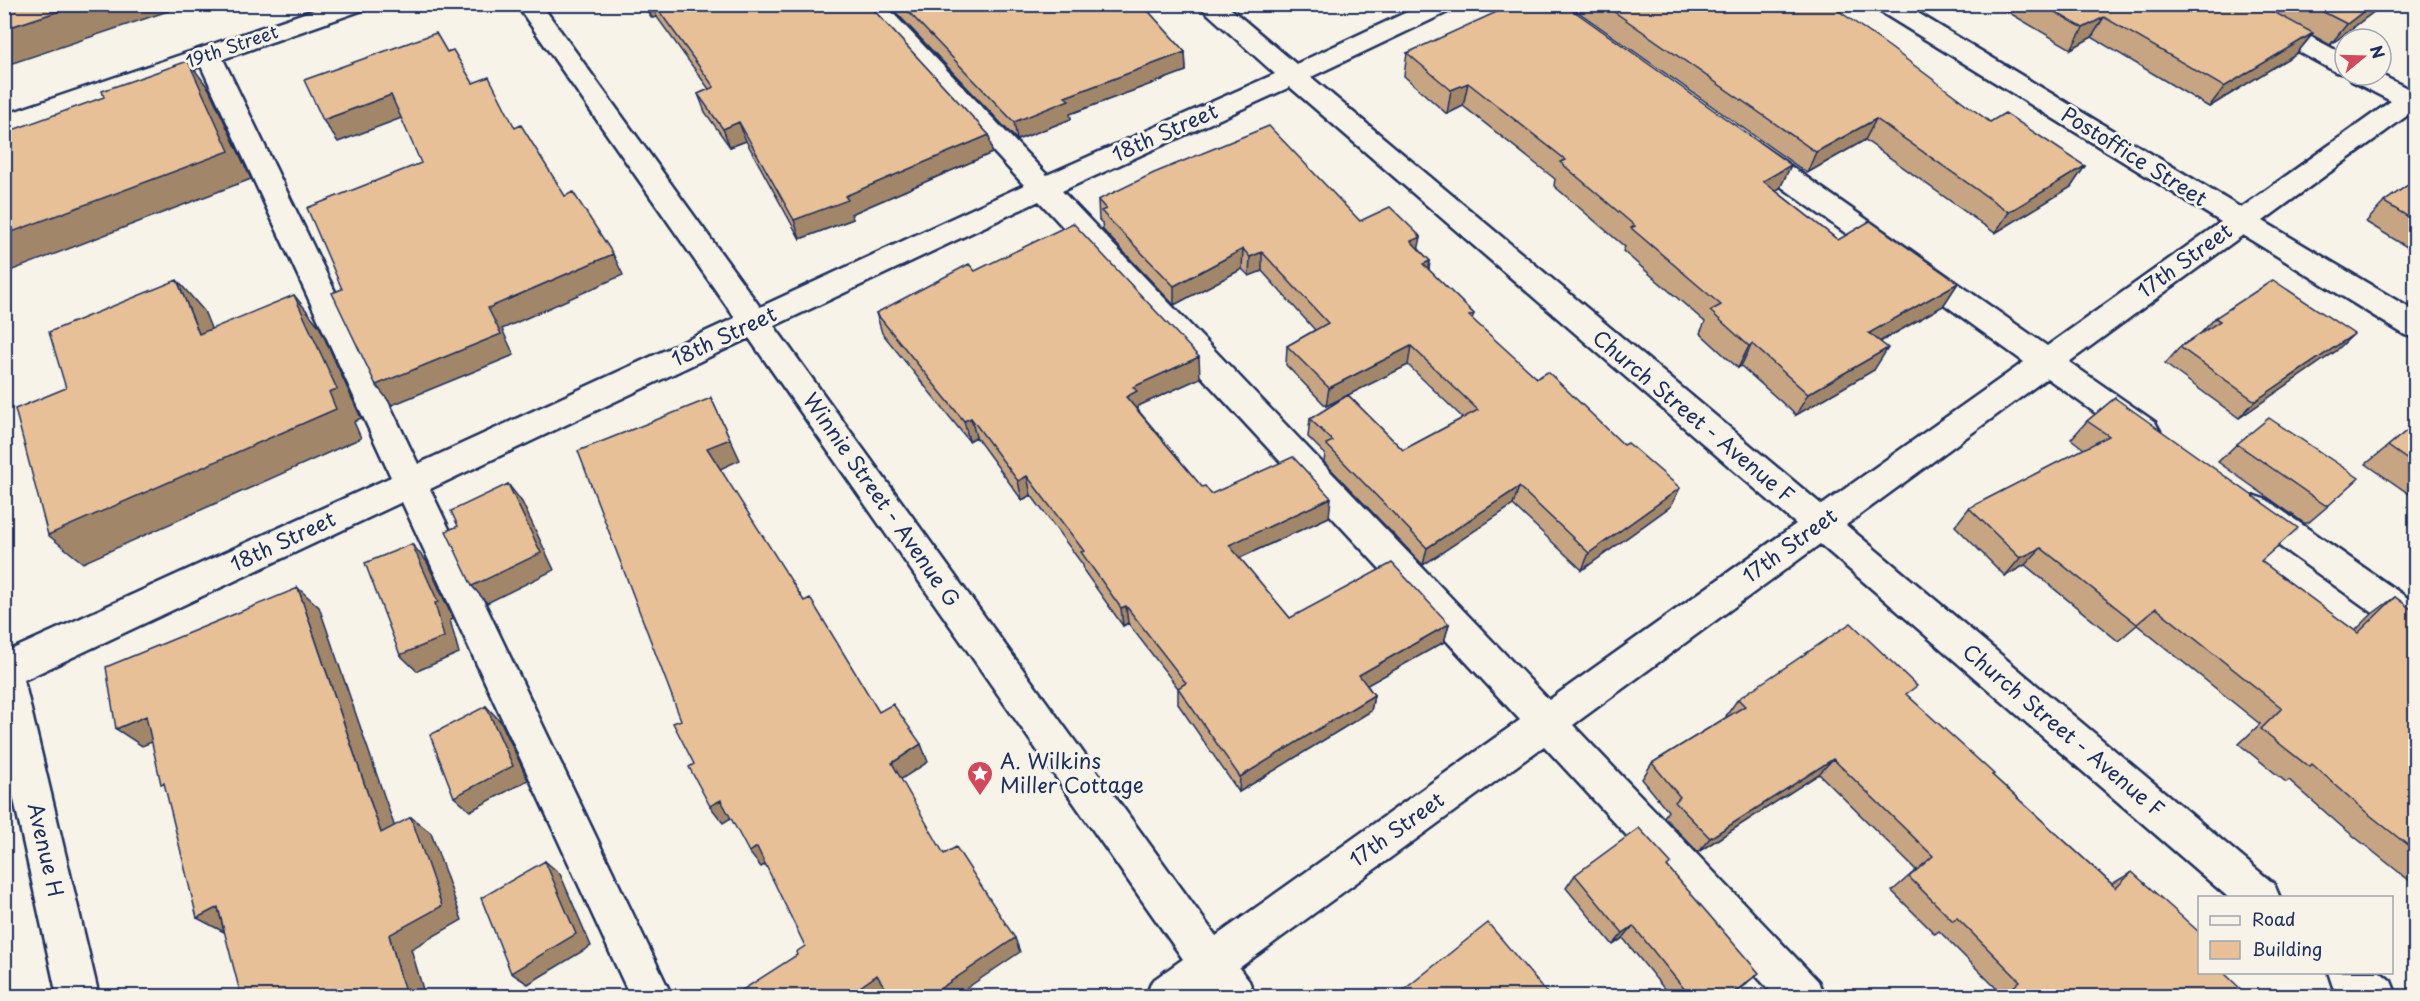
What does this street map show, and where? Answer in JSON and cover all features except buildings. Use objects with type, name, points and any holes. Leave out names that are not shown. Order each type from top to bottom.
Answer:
[{"type":"street","name":"19th Street","points":[[4,126],[357,4]]},
{"type":"street","name":"Winnie Street - Avenue G","points":[[528,4],[1234,996]]},
{"type":"street","points":[[870,4],[1803,996]]},
{"type":"street","name":"Church Street - Avenue F","points":[[1209,4],[2259,896]]},
{"type":"street","name":"18th Street","points":[[5,671],[1043,188],[1293,76],[1445,4]]},
{"type":"street","name":"Postoffice Street","points":[[1885,4],[2239,222],[2415,327]]},
{"type":"street","points":[[2229,4],[2333,60]]},
{"type":"street","points":[[208,55],[651,996]]},
{"type":"street","points":[[2386,87],[2413,100]]},
{"type":"street","name":"17th Street","points":[[1167,996],[2239,222],[2413,100]]},
{"type":"street","points":[[1728,135],[2162,444]]},
{"type":"street","points":[[2230,492],[2415,624]]},
{"type":"street","name":"Avenue H","points":[[5,671],[78,996]]},
{"type":"street","points":[[2350,974],[2376,996]]},
{"type":"place","name":"A. Wilkins Miller Cottage","points":[[980,797]]}]
